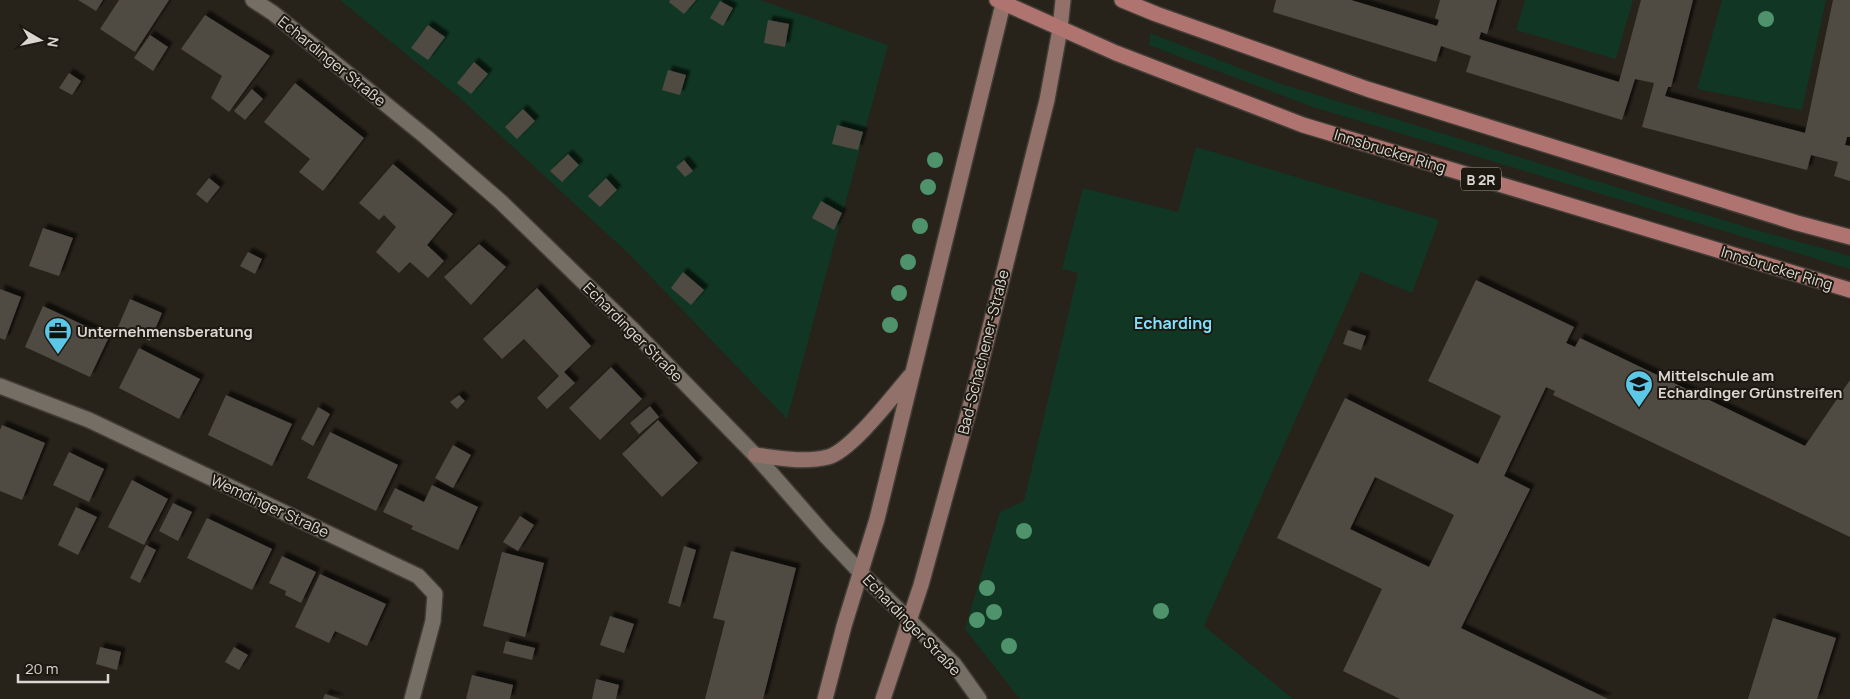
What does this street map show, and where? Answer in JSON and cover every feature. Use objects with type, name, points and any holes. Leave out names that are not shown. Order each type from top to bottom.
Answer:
[{"type":"main road","name":"Bad-Schachener-Straße","points":[[883,699],[929,558],[971,402],[1044,109],[1064,0]]},
{"type":"main road","points":[[1122,0],[1156,14],[1367,89],[1798,223],[1850,237]]},
{"type":"main road","points":[[825,699],[844,626],[877,520],[1001,1]]},
{"type":"main road","name":"Innsbrucker Ring","points":[[1001,1],[1116,54],[1302,125],[1850,290]]},
{"type":"main road","points":[[755,455],[797,461],[830,457],[857,437],[913,373]]},
{"type":"street","name":"Echardinger Straße","points":[[253,0],[273,13],[418,131],[501,202],[634,331],[755,455],[861,573],[954,664],[979,699]]},
{"type":"street","name":"Wemdinger Straße","points":[[0,386],[89,420],[418,576],[435,594],[433,621],[412,699]]},
{"type":"green space","points":[[340,0],[760,0],[888,45],[787,419],[629,254],[461,99]]},
{"type":"green space","points":[[1525,0],[1633,0],[1616,59],[1516,30]]},
{"type":"green space","points":[[1722,0],[1826,0],[1802,110],[1697,89]]},
{"type":"green space","points":[[1150,33],[1278,83],[1749,228],[1850,256],[1850,269],[1313,107],[1149,45]]},
{"type":"green space","points":[[1196,147],[1439,220],[1412,293],[1361,272],[1204,626],[1293,699],[1020,699],[965,629],[1000,512],[1024,501],[1078,273],[1062,269],[1083,188],[1178,212]]},
{"type":"building","points":[[78,0],[103,0],[96,11]]},
{"type":"building","points":[[119,0],[169,0],[135,52],[100,29]]},
{"type":"building","points":[[670,0],[696,0],[684,14],[669,2]]},
{"type":"building","points":[[1276,0],[1351,0],[1437,26],[1439,20],[1435,18],[1440,0],[1497,0],[1487,34],[1481,32],[1479,39],[1619,82],[1641,0],[1693,0],[1671,87],[1668,87],[1665,96],[1805,133],[1833,0],[1850,0],[1850,137],[1847,137],[1845,145],[1850,146],[1850,181],[1834,176],[1838,162],[1811,155],[1807,170],[1642,127],[1654,83],[1635,79],[1622,120],[1466,72],[1471,56],[1441,46],[1436,62],[1273,12]]},
{"type":"building","points":[[720,1],[733,8],[723,26],[710,18]]},
{"type":"building","points":[[205,15],[270,56],[229,112],[211,98],[222,76],[181,49]]},
{"type":"building","points":[[768,20],[789,24],[785,47],[764,43]]},
{"type":"building","points":[[428,25],[445,37],[428,60],[411,48]]},
{"type":"building","points":[[150,35],[168,47],[153,71],[134,58]]},
{"type":"building","points":[[474,62],[488,74],[471,94],[457,83]]},
{"type":"building","points":[[668,70],[686,75],[680,95],[662,90]]},
{"type":"building","points":[[69,73],[81,81],[72,95],[59,88]]},
{"type":"building","points":[[295,83],[364,138],[323,191],[299,172],[310,159],[264,122]]},
{"type":"building","points":[[252,89],[263,99],[245,120],[234,111]]},
{"type":"building","points":[[523,109],[535,121],[517,139],[505,127]]},
{"type":"building","points":[[837,125],[863,132],[858,150],[832,144]]},
{"type":"building","points":[[568,154],[579,165],[562,182],[550,171]]},
{"type":"building","points":[[684,160],[693,171],[685,177],[676,167]]},
{"type":"building","points":[[393,164],[453,214],[427,245],[444,261],[428,278],[410,262],[399,273],[376,252],[396,227],[384,215],[379,220],[359,203]]},
{"type":"building","points":[[209,178],[220,187],[207,203],[196,194]]},
{"type":"building","points":[[606,178],[617,190],[600,207],[588,196]]},
{"type":"building","points":[[821,201],[842,213],[834,230],[812,218]]},
{"type":"building","points":[[43,228],[73,238],[59,276],[29,266]]},
{"type":"building","points":[[479,244],[506,267],[471,305],[444,277]]},
{"type":"building","points":[[248,252],[262,259],[255,274],[240,266]]},
{"type":"building","points":[[683,272],[704,290],[691,305],[671,288]]},
{"type":"building","points":[[1476,280],[1574,327],[1566,343],[1575,347],[1580,338],[1805,446],[1850,380],[1850,537],[1553,395],[1555,391],[1546,387],[1504,476],[1530,489],[1461,628],[1608,699],[1400,699],[1343,671],[1382,589],[1277,538],[1345,398],[1478,464],[1501,416],[1428,381]],"holes":[[[1375,477],[1454,515],[1429,567],[1350,529]]]},
{"type":"building","points":[[537,288],[591,346],[564,372],[575,383],[547,409],[537,398],[559,376],[524,339],[502,359],[483,339]]},
{"type":"building","points":[[0,289],[21,297],[5,340],[0,338]]},
{"type":"building","points":[[130,299],[162,313],[150,341],[118,327]]},
{"type":"building","points":[[43,306],[109,337],[90,377],[25,347]]},
{"type":"building","points":[[1348,330],[1366,336],[1361,350],[1343,344]]},
{"type":"building","points":[[139,348],[200,379],[179,419],[119,388]]},
{"type":"building","points":[[611,367],[642,399],[600,440],[569,408]]},
{"type":"building","points":[[226,395],[292,424],[272,466],[208,435]]},
{"type":"building","points":[[459,395],[465,401],[457,409],[450,402]]},
{"type":"building","points":[[650,406],[659,417],[639,434],[630,423]]},
{"type":"building","points":[[318,407],[330,414],[313,446],[301,439]]},
{"type":"building","points":[[658,420],[698,463],[662,497],[622,454]]},
{"type":"building","points":[[2,425],[45,443],[22,500],[0,491],[0,430]]},
{"type":"building","points":[[330,432],[398,465],[376,511],[307,478]]},
{"type":"building","points":[[453,445],[471,455],[453,488],[435,478]]},
{"type":"building","points":[[69,452],[104,469],[89,502],[53,485]]},
{"type":"building","points":[[132,480],[168,499],[144,545],[108,527]]},
{"type":"building","points":[[432,485],[478,507],[458,550],[411,529],[413,526],[383,512],[395,488],[424,502]]},
{"type":"building","points":[[173,503],[192,512],[178,541],[159,531]]},
{"type":"building","points":[[76,507],[97,517],[78,555],[58,545]]},
{"type":"building","points":[[520,516],[534,525],[518,551],[503,542]]},
{"type":"building","points":[[207,518],[272,549],[252,590],[187,558]]},
{"type":"building","points":[[146,545],[156,550],[140,583],[130,578]]},
{"type":"building","points":[[684,546],[696,550],[680,607],[668,603]]},
{"type":"building","points":[[731,551],[796,568],[763,699],[705,699],[725,621],[713,618]]},
{"type":"building","points":[[502,552],[544,563],[525,637],[483,626]]},
{"type":"building","points":[[282,556],[316,572],[301,603],[285,595],[286,591],[269,583]]},
{"type":"building","points":[[320,574],[386,604],[367,646],[335,631],[329,643],[295,627]]},
{"type":"building","points":[[610,616],[634,624],[624,653],[600,645]]},
{"type":"building","points":[[1773,618],[1836,638],[1817,699],[1748,699]]},
{"type":"building","points":[[506,641],[535,648],[532,660],[503,653]]},
{"type":"building","points":[[100,647],[121,652],[117,670],[96,664]]},
{"type":"building","points":[[234,647],[248,655],[239,670],[225,662]]},
{"type":"building","points":[[472,675],[513,685],[510,699],[466,699]]},
{"type":"building","points":[[596,679],[619,685],[616,699],[592,699]]},
{"type":"building","points":[[325,694],[341,699],[323,699]]},
{"type":"place","name":"Unternehmensberatung","points":[[58,355]]},
{"type":"place","name":"Mittelschule am Echardinger Grünstreifen","points":[[1639,408]]},
{"type":"district","name":"Echarding","points":[[1173,323]]}]
